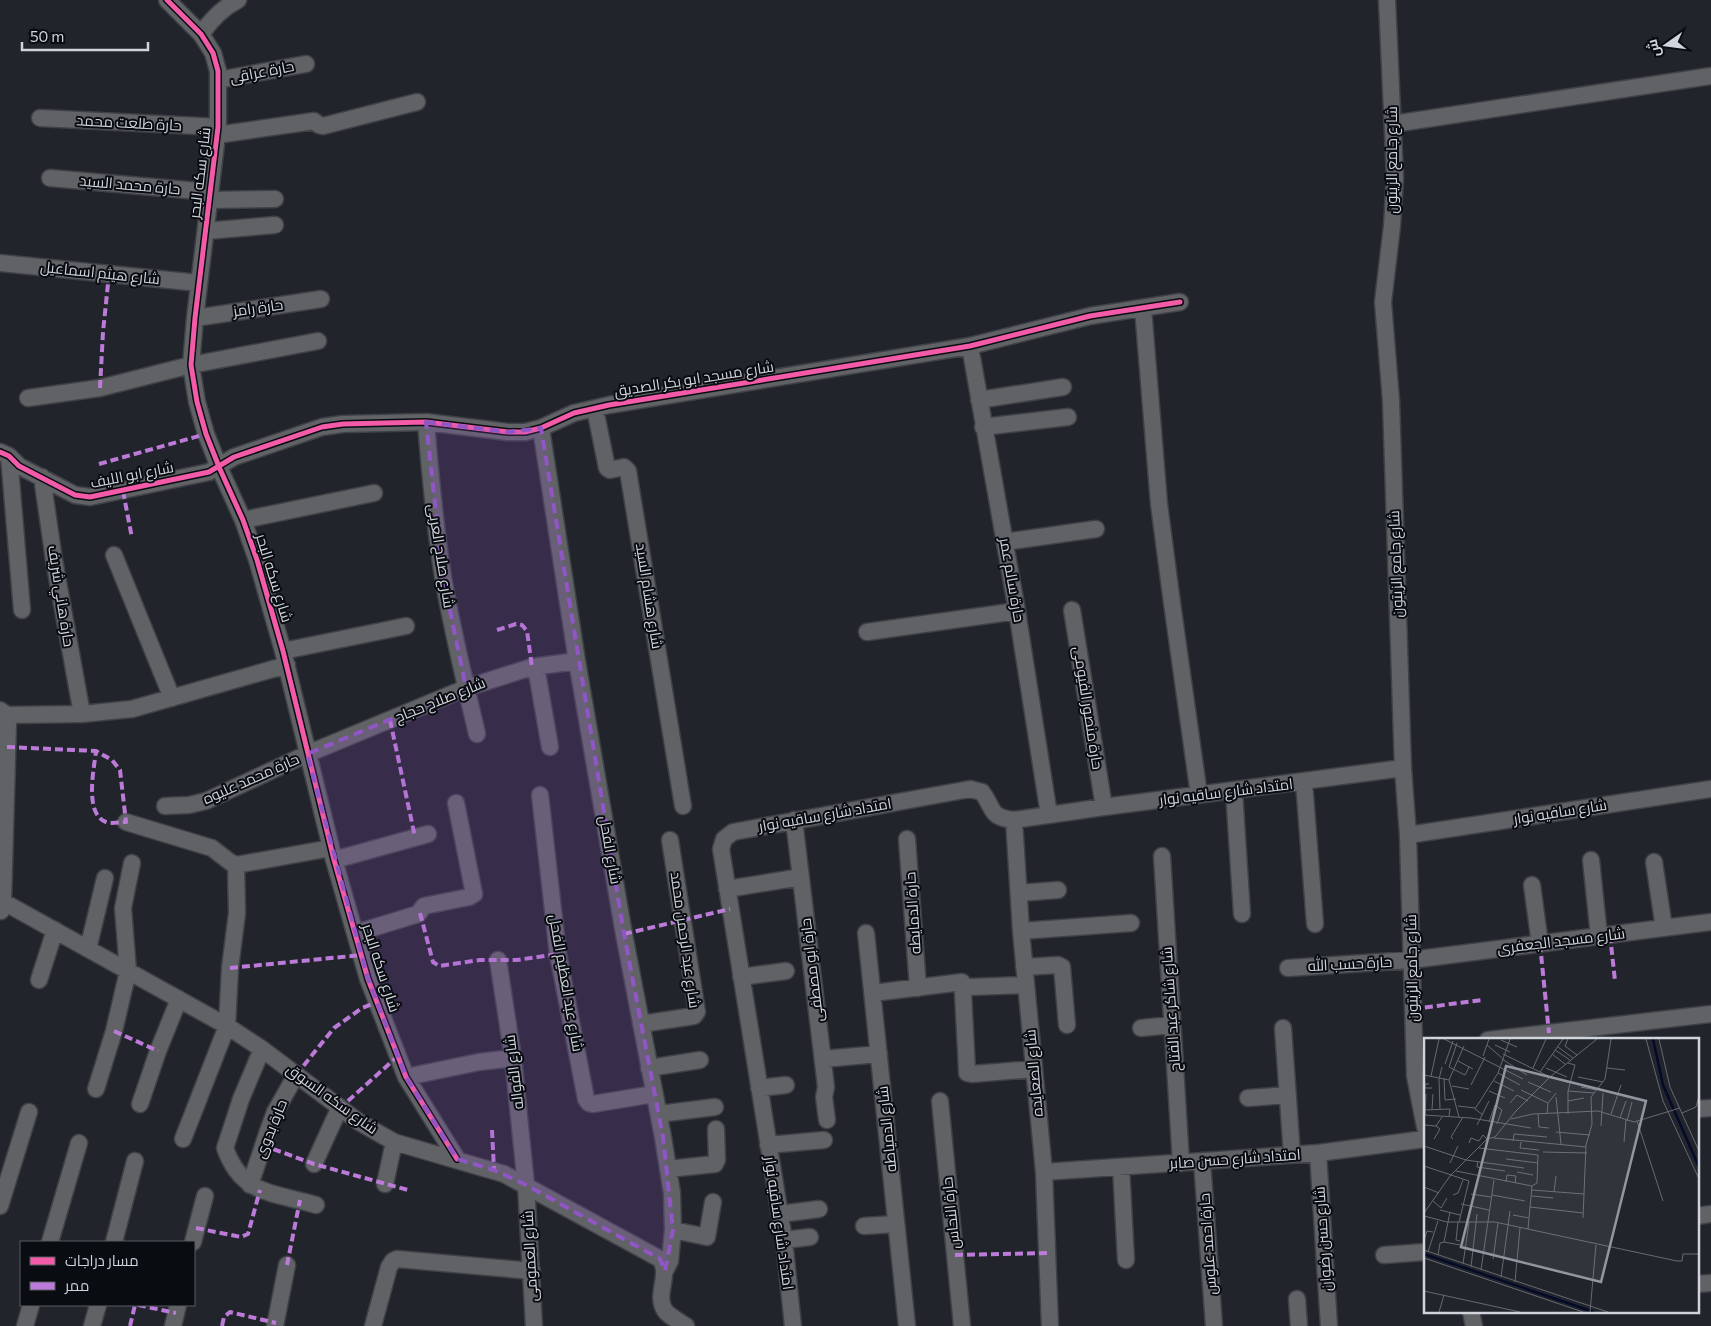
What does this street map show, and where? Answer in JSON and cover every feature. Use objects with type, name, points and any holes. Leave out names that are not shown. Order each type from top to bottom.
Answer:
[{"type":"street","name":"شارع سكه البحر","points":[[167,0],[201,34],[213,53],[218,80],[218,131],[191,365],[197,402],[206,434],[243,520],[257,560],[285,658],[332,854],[368,980],[406,1077],[457,1159]]},
{"type":"street","points":[[201,34],[221,11],[238,0]]},
{"type":"street","name":"شارع جامع الزيتون","points":[[1387,0],[1394,187],[1392,226],[1383,302],[1391,401],[1411,960],[1419,1048],[1414,1076],[1424,1122]]},
{"type":"street","name":"حارة عراقى","points":[[218,80],[306,64]]},
{"type":"street","points":[[1393,124],[1711,76]]},
{"type":"street","name":"حارة طلعت محمد","points":[[40,118],[218,131],[314,121],[323,126],[417,102]]},
{"type":"street","name":"حارة محمد السيد","points":[[50,178],[210,196],[275,199]]},
{"type":"street","points":[[206,231],[275,226]]},
{"type":"street","name":"شارع هيثم اسماعيل","points":[[0,263],[199,283]]},
{"type":"street","name":"حارة رامز","points":[[195,318],[321,299]]},
{"type":"street","name":"شارع مسجد ابو بكر الصديق","points":[[219,467],[234,457],[322,427],[343,424],[426,422],[508,432],[524,432],[541,428],[567,416],[595,409],[970,346],[1090,316],[1180,302]]},
{"type":"street","points":[[1143,308],[1159,504],[1199,795]]},
{"type":"street","points":[[28,398],[100,388],[191,365],[318,341]]},
{"type":"street","name":"حارة سالم عمر","points":[[970,346],[983,428],[1017,611],[1049,815]]},
{"type":"street","points":[[979,400],[1063,387]]},
{"type":"street","name":"شارع هشام السيد","points":[[595,409],[607,468],[610,470],[624,467],[628,471],[682,806]]},
{"type":"street","points":[[983,428],[1068,416]]},
{"type":"street","name":"شارع صلاح العربى","points":[[426,422],[435,522],[443,577],[476,734]]},
{"type":"street","name":"شارع الفحل","points":[[541,428],[577,661],[672,1193],[673,1230],[670,1261],[665,1271]]},
{"type":"street","points":[[4,454],[22,610]]},
{"type":"street","name":"شارع ابو الليف","points":[[4,454],[19,466],[75,495],[90,497],[209,472],[219,467]]},
{"type":"street","name":"حارة هاني شريف","points":[[42,477],[54,560],[82,714]]},
{"type":"street","points":[[243,520],[374,492]]},
{"type":"street","points":[[1005,542],[1096,529]]},
{"type":"street","points":[[114,555],[172,698]]},
{"type":"street","name":"حارة منصور الفيومى","points":[[1072,610],[1104,807]]},
{"type":"street","points":[[867,632],[1017,611]]},
{"type":"street","points":[[1,905],[8,723],[3,712],[82,714],[132,709],[172,698],[285,658],[406,626]]},
{"type":"street","name":"شارع صلاح حجاج","points":[[308,754],[466,688],[510,673],[577,661]]},
{"type":"street","points":[[536,667],[550,747]]},
{"type":"street","name":"حارة محمد عليوه","points":[[165,806],[189,805],[206,801],[308,754]]},
{"type":"street","name":"امتداد شارع ساقيه نوار","points":[[793,1326],[784,1240],[721,848],[724,839],[733,832],[970,789],[982,792],[994,814],[1002,818],[1014,820],[1403,768]]},
{"type":"street","points":[[1304,782],[1315,924]]},
{"type":"street","name":"شارع سافيه نوار","points":[[1408,835],[1711,789]]},
{"type":"street","points":[[1234,791],[1242,914]]},
{"type":"street","name":"شارع عبد العظيم الفحل","points":[[540,795],[558,954],[586,1099],[589,1103],[593,1104],[654,1094]]},
{"type":"street","points":[[356,933],[418,914],[424,906],[469,897],[474,894],[456,803]]},
{"type":"street","name":"حارة ابو مصطفى","points":[[794,820],[823,1059],[827,1120]]},
{"type":"street","name":"شارع الصعايده","points":[[1014,820],[1024,967],[1044,1172],[1050,1326]]},
{"type":"street","points":[[126,822],[212,848],[230,862],[236,864],[332,854],[428,834]]},
{"type":"street","name":"حارة الدمايطه","points":[[907,839],[918,988]]},
{"type":"street","name":"شارع عبد الرحمن محمد","points":[[641,1024],[694,1016],[697,1012],[670,840]]},
{"type":"street","name":"شارع شاكر عبد الفتاح","points":[[1162,856],[1181,1163]]},
{"type":"street","points":[[1591,860],[1599,936]]},
{"type":"street","points":[[1654,862],[1664,928]]},
{"type":"street","points":[[96,1089],[114,1031],[128,971],[123,908],[132,863]]},
{"type":"street","points":[[183,1139],[226,1026],[230,968],[237,913],[236,864]]},
{"type":"street","points":[[727,889],[801,877]]},
{"type":"street","points":[[88,949],[105,878]]},
{"type":"street","points":[[1532,885],[1540,944]]},
{"type":"street","points":[[1018,893],[1058,890]]},
{"type":"street","name":"شارع سكه السوق","points":[[1,905],[55,930],[226,1026],[262,1049],[358,1122],[394,1142],[494,1170],[526,1185],[660,1259],[664,1264],[665,1271]]},
{"type":"street","name":"شارع مسجد الجعفرى","points":[[1411,960],[1711,922]]},
{"type":"street","points":[[1021,931],[1130,923]]},
{"type":"street","points":[[39,980],[55,930]]},
{"type":"street","name":"شارع الدمياطه","points":[[866,933],[907,1326]]},
{"type":"street","name":"شارع الفواله","points":[[498,960],[513,1058],[526,1185]]},
{"type":"street","name":"حارة حسب الله","points":[[1288,968],[1411,960]]},
{"type":"street","points":[[1024,967],[1058,965],[1062,967],[1067,1025]]},
{"type":"street","points":[[741,977],[786,971]]},
{"type":"street","points":[[873,994],[962,982]]},
{"type":"street","points":[[1026,985],[970,987],[963,992],[967,1070],[969,1074],[972,1074],[1034,1069]]},
{"type":"street","points":[[140,1104],[158,1051],[179,999]]},
{"type":"street","points":[[1505,1038],[1711,1014]]},
{"type":"street","points":[[1141,1028],[1172,1025]]},
{"type":"street","points":[[1283,1028],[1292,1155]]},
{"type":"street","points":[[262,1049],[241,1099],[225,1148],[234,1169],[250,1185],[260,1190],[316,1205]]},
{"type":"street","points":[[823,1059],[879,1054]]},
{"type":"street","points":[[406,1077],[479,1062],[513,1058]]},
{"type":"street","points":[[649,1068],[700,1060]]},
{"type":"street","name":"حارة بدوى","points":[[250,1185],[268,1128],[296,1074]]},
{"type":"street","points":[[759,1088],[786,1085]]},
{"type":"street","points":[[1248,1098],[1287,1094]]},
{"type":"street","name":"حارة النحاس","points":[[940,1101],[962,1326]]},
{"type":"street","points":[[314,1164],[339,1108]]},
{"type":"street","points":[[658,1114],[715,1108]]},
{"type":"street","points":[[1698,1109],[1711,1108]]},
{"type":"street","points":[[1,1201],[7,1155],[29,1112]]},
{"type":"street","points":[[668,1169],[715,1164],[716,1129]]},
{"type":"street","name":"امتداد شارع حسن صابر","points":[[1044,1172],[1318,1153],[1424,1139]]},
{"type":"street","points":[[768,1144],[824,1140]]},
{"type":"street","points":[[385,1184],[394,1142]]},
{"type":"street","points":[[50,1241],[79,1143]]},
{"type":"street","name":"شارع حسن رضوان","points":[[1318,1153],[1329,1326]]},
{"type":"street","points":[[114,1241],[135,1161]]},
{"type":"street","name":"حارة احمد علوس","points":[[1202,1161],[1214,1326]]},
{"type":"street","points":[[1121,1167],[1126,1260]]},
{"type":"street","name":"شارع العمومى","points":[[526,1185],[534,1326]]},
{"type":"street","points":[[193,1241],[204,1196]]},
{"type":"street","points":[[673,1230],[707,1236],[713,1202]]},
{"type":"street","points":[[780,1214],[819,1209]]},
{"type":"street","points":[[1698,1216],[1711,1214]]},
{"type":"street","points":[[864,1226],[896,1224]]},
{"type":"street","points":[[784,1240],[810,1237]]},
{"type":"street","points":[[1384,1255],[1424,1252]]},
{"type":"street","points":[[373,1326],[389,1267],[393,1261],[401,1259],[532,1271]]},
{"type":"street","points":[[276,1326],[287,1265]]},
{"type":"street","points":[[665,1271],[661,1297],[666,1312],[686,1326]]},
{"type":"street","points":[[1698,1284],[1711,1283]]},
{"type":"street","points":[[1297,1299],[1299,1326]]},
{"type":"street","points":[[25,1326],[31,1306]]},
{"type":"street","points":[[92,1326],[98,1306]]},
{"type":"street","points":[[173,1326],[178,1306]]},
{"type":"highlighted area","points":[[426,422],[508,432],[541,428],[624,934],[663,1137],[673,1230],[665,1271],[660,1259],[526,1185],[494,1170],[457,1159],[406,1077],[368,979],[307,754],[466,688],[443,577]]},
{"type":"marked path","points":[[100,388],[109,274]]},
{"type":"marked path","points":[[99,464],[206,434]]},
{"type":"marked path","points":[[123,491],[132,538]]},
{"type":"marked path","points":[[497,630],[516,624],[522,625],[527,631],[532,667]]},
{"type":"marked path","points":[[390,720],[415,837]]},
{"type":"marked path","points":[[7,747],[96,751],[112,760],[120,770],[126,822],[106,822],[99,817],[95,810],[92,779],[96,751]]},
{"type":"marked path","points":[[624,934],[730,909]]},
{"type":"marked path","points":[[420,913],[433,962],[439,966],[480,960],[517,960],[558,954]]},
{"type":"marked path","points":[[1610,935],[1615,981]]},
{"type":"marked path","points":[[1540,944],[1549,1033]]},
{"type":"marked path","points":[[230,968],[362,955]]},
{"type":"marked path","points":[[1413,1009],[1482,1000]]},
{"type":"marked path","points":[[296,1075],[334,1028],[362,1008],[377,1002]]},
{"type":"marked path","points":[[114,1031],[158,1051]]},
{"type":"marked path","points":[[339,1109],[398,1056]]},
{"type":"marked path","points":[[492,1130],[494,1170]]},
{"type":"marked path","points":[[262,1145],[314,1164],[408,1190]]},
{"type":"marked path","points":[[196,1228],[241,1237],[248,1234],[260,1190]]},
{"type":"marked path","points":[[287,1265],[300,1200]]},
{"type":"marked path","points":[[955,1255],[1047,1253]]},
{"type":"marked path","points":[[130,1326],[135,1306]]},
{"type":"marked path","points":[[143,1306],[176,1313]]},
{"type":"marked path","points":[[222,1326],[224,1317],[230,1312],[276,1323]]},
{"type":"cycle path","points":[[167,0],[201,34],[213,53],[218,71],[218,127],[191,365],[197,402],[206,434],[243,520],[257,560],[283,651],[334,860],[368,979],[406,1077],[457,1159]]},
{"type":"cycle path","points":[[0,452],[9,456],[19,466],[75,495],[90,497],[209,472],[234,457],[322,427],[343,424],[426,422],[508,432],[525,432],[541,428],[574,413],[609,405],[970,346],[1090,316],[1180,302]]}]
